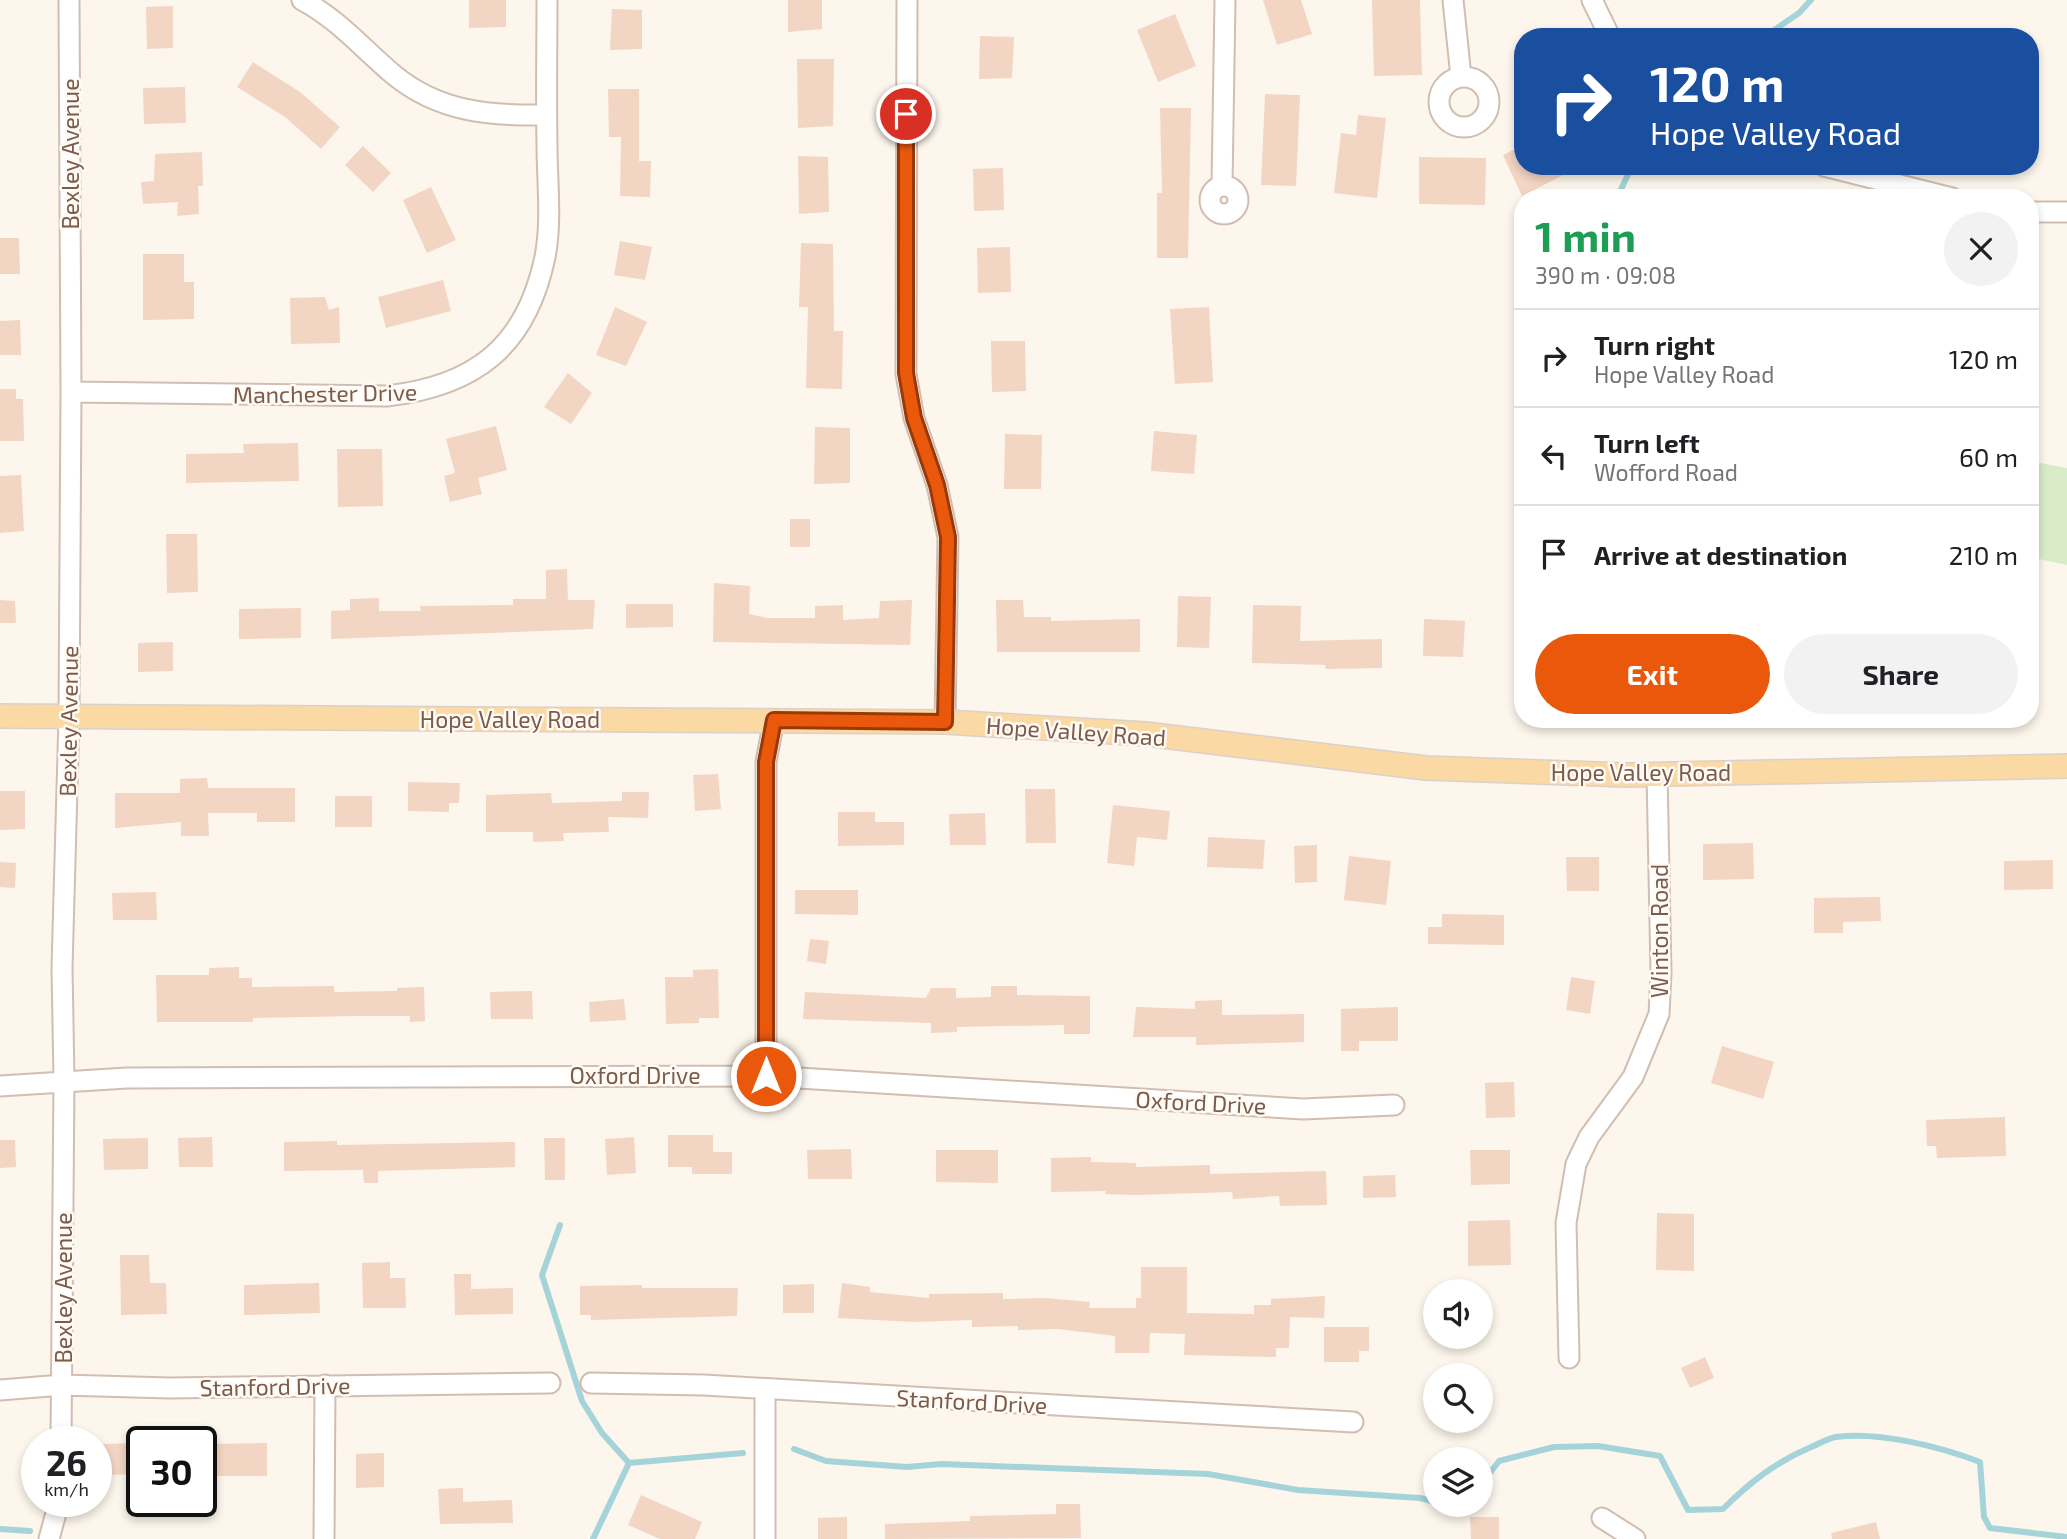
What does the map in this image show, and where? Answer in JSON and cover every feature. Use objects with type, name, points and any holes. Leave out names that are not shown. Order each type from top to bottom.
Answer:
[{"type":"main road","name":"Hope Valley Road","points":[[0,716],[945,722],[1146,734],[1426,768],[1657,774],[2067,766]]},
{"type":"street","name":"Bexley Avenue","points":[[61,1426],[64,1080],[62,968],[69,717],[71,392],[69,0]]},
{"type":"street","points":[[302,0],[355,37],[393,74],[440,104],[475,113],[546,114]]},
{"type":"street","name":"Manchester Drive","points":[[71,392],[387,396],[427,391],[461,378],[486,363],[510,338],[532,303],[545,255],[547,0]]},
{"type":"street","points":[[907,0],[906,373],[914,418],[937,485],[948,537],[945,722]]},
{"type":"street","points":[[1222,186],[1225,0]]},
{"type":"street","points":[[1452,0],[1461,77]]},
{"type":"street","points":[[1592,0],[1606,28]]},
{"type":"street","points":[[1860,175],[1916,189]]},
{"type":"street","points":[[2039,212],[2067,212]]},
{"type":"street","points":[[766,1076],[766,762],[774,720]]},
{"type":"street","name":"Winton Road","points":[[1569,1358],[1566,1223],[1576,1164],[1589,1136],[1641,1063],[1658,1014],[1661,973],[1657,774]]},
{"type":"street","name":"Oxford Drive","points":[[0,1086],[64,1080],[766,1076],[1303,1109],[1394,1105]]},
{"type":"street","name":"Stanford Drive","points":[[0,1390],[62,1385],[550,1383]]},
{"type":"street","name":"Stanford Drive","points":[[591,1383],[765,1389],[1353,1422]]},
{"type":"street","points":[[324,1539],[325,1385]]},
{"type":"street","points":[[765,1389],[765,1539]]},
{"type":"street","points":[[49,1539],[55,1517]]},
{"type":"street","points":[[1602,1518],[1635,1539]]},
{"type":"green space","points":[[2039,463],[2067,468],[2067,565],[2039,559]]},
{"type":"building","points":[[469,0],[506,0],[506,27],[469,28]]},
{"type":"building","points":[[788,0],[822,0],[822,29],[788,32]]},
{"type":"building","points":[[1263,0],[1301,0],[1312,34],[1277,45]]},
{"type":"building","points":[[1372,0],[1420,0],[1422,75],[1374,76]]},
{"type":"building","points":[[173,6],[173,48],[147,49],[146,7]]},
{"type":"building","points":[[612,9],[642,10],[642,49],[610,50]]},
{"type":"building","points":[[1175,14],[1196,66],[1158,82],[1137,30]]},
{"type":"building","points":[[980,36],[1014,37],[1012,78],[979,79]]},
{"type":"building","points":[[797,59],[834,59],[833,126],[798,128]]},
{"type":"building","points":[[253,62],[300,92],[340,127],[321,149],[285,117],[237,87]]},
{"type":"building","points":[[185,87],[186,123],[144,124],[143,88]]},
{"type":"building","points":[[608,89],[639,89],[639,161],[651,161],[650,197],[620,196],[621,137],[609,137]]},
{"type":"building","points":[[1265,94],[1300,95],[1296,186],[1261,185]]},
{"type":"building","points":[[1160,108],[1191,108],[1188,258],[1157,258],[1157,193],[1162,193]]},
{"type":"building","points":[[1358,115],[1386,118],[1377,198],[1334,193],[1341,133],[1356,135]]},
{"type":"building","points":[[363,146],[391,173],[373,192],[345,165]]},
{"type":"building","points":[[1514,150],[1514,175],[1563,175],[1536,189],[1519,189],[1503,155]]},
{"type":"building","points":[[202,152],[203,186],[198,186],[199,214],[177,216],[178,202],[143,204],[141,182],[154,181],[155,154]]},
{"type":"building","points":[[798,156],[828,157],[829,212],[799,214]]},
{"type":"building","points":[[1419,157],[1486,158],[1485,205],[1419,204]]},
{"type":"building","points":[[1003,168],[1004,210],[974,211],[973,169]]},
{"type":"building","points":[[431,187],[456,240],[427,253],[403,200]]},
{"type":"building","points":[[0,238],[19,238],[20,274],[0,274]]},
{"type":"building","points":[[620,241],[652,247],[645,280],[614,275]]},
{"type":"building","points":[[801,243],[833,244],[834,331],[843,331],[842,389],[806,388],[808,307],[799,307]]},
{"type":"building","points":[[1010,247],[1011,292],[978,293],[977,248]]},
{"type":"building","points":[[143,254],[184,254],[184,282],[194,282],[194,319],[143,320]]},
{"type":"building","points":[[443,280],[451,311],[386,328],[378,297]]},
{"type":"building","points":[[325,297],[329,310],[339,307],[340,343],[291,344],[290,298]]},
{"type":"building","points":[[615,307],[647,322],[626,366],[596,355]]},
{"type":"building","points":[[1209,307],[1213,382],[1175,384],[1170,309]]},
{"type":"building","points":[[20,320],[21,355],[0,355],[0,321]]},
{"type":"building","points":[[991,341],[1025,341],[1026,391],[992,392]]},
{"type":"building","points":[[568,373],[592,393],[571,424],[544,407]]},
{"type":"building","points":[[0,389],[16,389],[16,399],[23,399],[24,441],[0,441]]},
{"type":"building","points":[[496,426],[507,470],[478,478],[482,494],[450,502],[444,476],[455,473],[446,439]]},
{"type":"building","points":[[815,427],[850,428],[850,483],[814,484]]},
{"type":"building","points":[[1154,431],[1197,435],[1194,474],[1151,471]]},
{"type":"building","points":[[1005,434],[1042,435],[1041,489],[1004,489]]},
{"type":"building","points":[[298,443],[299,481],[186,483],[186,454],[244,453],[243,444]]},
{"type":"building","points":[[337,449],[382,449],[383,506],[338,507]]},
{"type":"building","points":[[21,475],[24,531],[0,533],[0,476]]},
{"type":"building","points":[[790,519],[810,519],[810,547],[790,547]]},
{"type":"building","points":[[166,534],[197,534],[198,592],[167,593]]},
{"type":"building","points":[[567,569],[568,600],[595,600],[593,629],[331,639],[331,611],[350,610],[350,599],[379,598],[379,611],[421,611],[420,606],[513,605],[513,599],[546,599],[546,570]]},
{"type":"building","points":[[714,583],[750,586],[749,614],[767,618],[815,618],[815,606],[843,605],[843,620],[879,618],[880,601],[912,600],[910,645],[713,642]]},
{"type":"building","points":[[1178,596],[1211,597],[1209,648],[1177,647]]},
{"type":"building","points":[[0,600],[15,601],[16,623],[0,623]]},
{"type":"building","points":[[996,600],[1023,600],[1024,617],[1051,617],[1051,621],[1140,619],[1140,652],[997,652]]},
{"type":"building","points":[[626,604],[673,604],[673,627],[626,628]]},
{"type":"building","points":[[1253,605],[1301,606],[1300,641],[1382,639],[1382,668],[1326,669],[1325,665],[1252,663]]},
{"type":"building","points":[[301,608],[301,638],[239,639],[239,609]]},
{"type":"building","points":[[1424,619],[1465,621],[1463,657],[1423,656]]},
{"type":"building","points":[[173,642],[173,671],[138,672],[138,643]]},
{"type":"building","points":[[718,774],[721,809],[695,811],[693,775]]},
{"type":"building","points":[[207,778],[208,788],[295,788],[295,822],[257,822],[257,813],[208,813],[209,836],[181,836],[181,822],[115,828],[115,793],[180,793],[180,779]]},
{"type":"building","points":[[408,782],[460,783],[459,803],[449,803],[449,812],[408,811]]},
{"type":"building","points":[[1025,789],[1055,789],[1056,843],[1026,843]]},
{"type":"building","points":[[0,791],[25,791],[25,829],[0,830]]},
{"type":"building","points":[[622,792],[649,792],[648,818],[608,817],[609,832],[563,833],[564,841],[533,842],[533,832],[486,832],[486,795],[551,793],[552,803],[622,801]]},
{"type":"building","points":[[335,796],[372,796],[372,827],[335,827]]},
{"type":"building","points":[[1113,805],[1170,811],[1167,840],[1137,837],[1134,866],[1107,863]]},
{"type":"building","points":[[838,812],[875,812],[875,822],[904,822],[904,845],[838,846]]},
{"type":"building","points":[[985,813],[986,845],[950,845],[949,814]]},
{"type":"building","points":[[1208,837],[1265,840],[1263,869],[1207,867]]},
{"type":"building","points":[[1753,843],[1754,879],[1703,880],[1703,844]]},
{"type":"building","points":[[1317,845],[1317,882],[1295,883],[1294,846]]},
{"type":"building","points":[[1349,856],[1391,861],[1386,905],[1344,900]]},
{"type":"building","points":[[1566,857],[1599,857],[1599,891],[1567,891]]},
{"type":"building","points":[[2053,860],[2053,889],[2004,890],[2004,861]]},
{"type":"building","points":[[0,862],[16,863],[15,888],[0,887]]},
{"type":"building","points":[[795,890],[858,890],[858,915],[795,914]]},
{"type":"building","points":[[156,892],[157,920],[113,920],[112,893]]},
{"type":"building","points":[[1880,897],[1881,921],[1843,922],[1843,933],[1814,933],[1814,898]]},
{"type":"building","points":[[1442,914],[1504,915],[1504,945],[1428,944],[1428,927],[1442,927]]},
{"type":"building","points":[[810,939],[829,941],[826,964],[807,961]]},
{"type":"building","points":[[239,967],[239,978],[252,978],[252,987],[334,986],[334,992],[397,991],[397,988],[424,987],[425,1021],[410,1022],[410,1016],[357,1016],[253,1018],[253,1022],[157,1022],[156,975],[209,975],[209,968]]},
{"type":"building","points":[[718,969],[719,1018],[699,1018],[699,1023],[666,1024],[665,977],[693,977],[693,970]]},
{"type":"building","points":[[1571,977],[1595,981],[1590,1014],[1566,1010]]},
{"type":"building","points":[[991,986],[1017,986],[1017,995],[1090,996],[1090,1034],[1064,1034],[1064,1025],[957,1027],[957,1032],[931,1033],[931,1023],[803,1019],[805,992],[926,998],[931,988],[956,988],[956,998],[991,997]]},
{"type":"building","points":[[532,991],[533,1019],[491,1019],[490,992]]},
{"type":"building","points":[[624,999],[626,1020],[590,1022],[589,1002]]},
{"type":"building","points":[[1222,1000],[1222,1015],[1304,1014],[1304,1042],[1196,1045],[1196,1037],[1133,1037],[1136,1007],[1195,1009],[1195,1001]]},
{"type":"building","points":[[1398,1007],[1398,1041],[1359,1041],[1359,1051],[1341,1051],[1341,1009]]},
{"type":"building","points":[[1722,1046],[1774,1062],[1763,1099],[1711,1083]]},
{"type":"building","points":[[1514,1082],[1515,1117],[1486,1118],[1485,1083]]},
{"type":"building","points":[[2005,1117],[2006,1156],[1937,1158],[1936,1146],[1927,1146],[1926,1120]]},
{"type":"building","points":[[668,1135],[713,1135],[713,1152],[732,1152],[732,1174],[692,1174],[692,1167],[668,1167]]},
{"type":"building","points":[[212,1137],[213,1167],[179,1167],[178,1138]]},
{"type":"building","points":[[634,1137],[636,1173],[607,1175],[605,1139]]},
{"type":"building","points":[[148,1138],[148,1169],[104,1170],[103,1139]]},
{"type":"building","points":[[544,1138],[565,1138],[565,1180],[545,1180]]},
{"type":"building","points":[[0,1140],[15,1140],[16,1167],[0,1168]]},
{"type":"building","points":[[337,1141],[337,1145],[515,1142],[515,1167],[378,1171],[378,1183],[364,1183],[363,1170],[284,1171],[284,1142]]},
{"type":"building","points":[[851,1149],[852,1179],[808,1179],[807,1150]]},
{"type":"building","points":[[936,1150],[998,1150],[998,1183],[936,1182]]},
{"type":"building","points":[[1470,1150],[1510,1150],[1510,1184],[1471,1185]]},
{"type":"building","points":[[1091,1157],[1091,1162],[1136,1163],[1136,1167],[1210,1165],[1210,1174],[1326,1171],[1327,1205],[1280,1206],[1279,1196],[1233,1199],[1232,1192],[1136,1195],[1105,1194],[1106,1191],[1051,1192],[1051,1158]]},
{"type":"building","points":[[1395,1175],[1396,1197],[1363,1198],[1363,1176]]},
{"type":"building","points":[[1657,1213],[1694,1214],[1694,1271],[1656,1270]]},
{"type":"building","points":[[1510,1220],[1511,1265],[1468,1266],[1468,1221]]},
{"type":"building","points":[[120,1255],[149,1255],[150,1283],[166,1283],[167,1314],[121,1315]]},
{"type":"building","points":[[390,1262],[390,1278],[405,1278],[406,1308],[363,1308],[362,1263]]},
{"type":"building","points":[[1141,1267],[1187,1267],[1187,1313],[1254,1314],[1254,1305],[1271,1305],[1271,1299],[1325,1296],[1324,1318],[1290,1317],[1289,1348],[1276,1348],[1276,1357],[1184,1355],[1185,1334],[1150,1333],[1149,1353],[1115,1353],[1115,1336],[1058,1329],[1018,1330],[1018,1326],[972,1327],[972,1320],[914,1322],[838,1318],[842,1283],[870,1287],[870,1292],[929,1298],[929,1294],[1003,1293],[1003,1299],[1044,1298],[1090,1302],[1089,1308],[1136,1308],[1136,1298],[1141,1298]]},
{"type":"building","points":[[454,1274],[471,1274],[471,1289],[513,1288],[513,1314],[455,1315]]},
{"type":"building","points":[[319,1283],[320,1313],[244,1315],[244,1285]]},
{"type":"building","points":[[814,1284],[814,1313],[783,1313],[783,1285]]},
{"type":"building","points":[[642,1285],[642,1288],[738,1288],[737,1316],[591,1320],[591,1315],[580,1315],[580,1286]]},
{"type":"building","points":[[1324,1327],[1369,1327],[1369,1351],[1359,1351],[1359,1362],[1324,1362]]},
{"type":"building","points":[[1705,1357],[1714,1378],[1690,1388],[1681,1368]]},
{"type":"building","points":[[126,1443],[126,1474],[112,1475],[112,1444]]},
{"type":"building","points":[[267,1443],[267,1476],[217,1476],[217,1444]]},
{"type":"building","points":[[384,1453],[384,1487],[356,1488],[356,1454]]},
{"type":"building","points":[[463,1488],[463,1502],[512,1500],[513,1523],[440,1524],[438,1489]]},
{"type":"building","points":[[641,1495],[702,1522],[695,1539],[660,1539],[628,1525]]},
{"type":"building","points":[[1056,1504],[1080,1504],[1081,1538],[885,1539],[885,1524],[970,1521],[970,1516],[1056,1514]]},
{"type":"building","points":[[847,1517],[847,1539],[818,1539],[818,1518]]},
{"type":"building","points":[[1470,1517],[1499,1517],[1499,1539],[1471,1539]]},
{"type":"building","points":[[1876,1522],[1880,1539],[1832,1539],[1831,1533]]},
{"type":"waterway","points":[[1777,28],[1799,13],[1811,0]]},
{"type":"waterway","points":[[1621,189],[1628,175]]},
{"type":"waterway","points":[[560,1225],[542,1275],[582,1401],[602,1433],[629,1463]]},
{"type":"waterway","points":[[1493,1469],[1499,1461],[1554,1447],[1598,1446],[1660,1456],[1688,1510],[1723,1509],[1743,1490],[1786,1459],[1833,1438],[1890,1438],[1929,1446],[1980,1462],[1984,1517],[1990,1528],[2067,1537]]},
{"type":"waterway","points":[[794,1449],[826,1461],[907,1467],[941,1464],[1208,1474],[1298,1490],[1423,1499]]},
{"type":"waterway","points":[[593,1539],[629,1463],[743,1453]]},
{"type":"waterway","points":[[0,1529],[30,1531]]},
{"type":"route","points":[[766,1076],[766,762],[774,720],[945,722],[948,537],[937,485],[909,399],[906,373],[906,114]]}]
